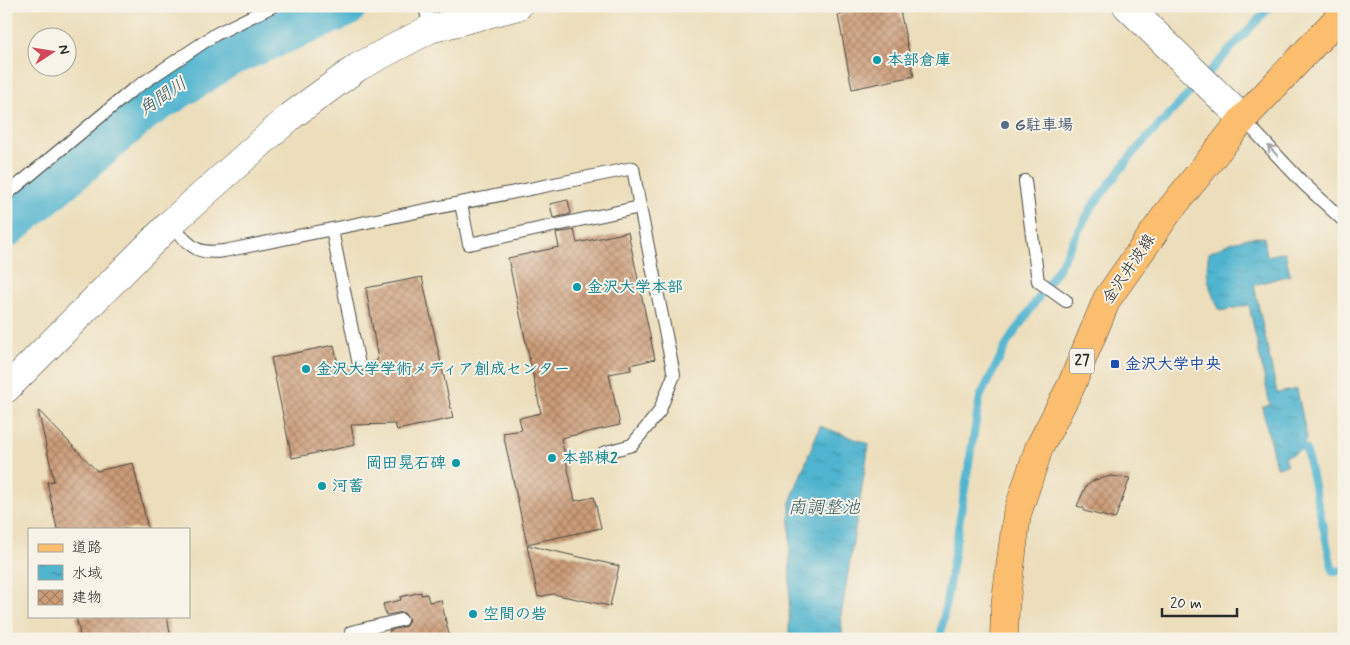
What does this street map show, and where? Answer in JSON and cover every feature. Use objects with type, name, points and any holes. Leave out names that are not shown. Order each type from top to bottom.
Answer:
[{"type":"main road","name":"金沢井波線","points":[[1004,639],[1005,607],[1017,514],[1039,448],[1071,386],[1107,299],[1169,211],[1242,119],[1344,12]]},
{"type":"street","points":[[6,389],[170,224],[291,116],[428,18],[518,6]]},
{"type":"street","points":[[1127,6],[1242,119]]},
{"type":"lane","points":[[6,195],[131,91],[216,34],[274,6]]},
{"type":"lane","points":[[1242,119],[1303,183],[1344,221]]},
{"type":"lane","points":[[170,224],[194,249],[206,253],[332,230],[633,168],[674,375],[659,412],[632,445],[603,453]]},
{"type":"lane","points":[[1025,181],[1038,281],[1063,299]]},
{"type":"lane","points":[[461,204],[469,244],[640,207]]},
{"type":"lane","points":[[332,230],[359,365]]},
{"type":"lane","points":[[352,639],[351,632],[401,620]]},
{"type":"water","points":[[1264,237],[1267,256],[1285,252],[1290,275],[1254,285],[1277,393],[1297,389],[1307,439],[1296,453],[1285,456],[1287,465],[1276,467],[1262,407],[1270,405],[1249,305],[1220,311],[1213,297],[1207,268],[1209,253],[1235,241]]},
{"type":"water","name":"南調整池","points":[[820,426],[869,444],[841,616],[843,639],[789,639],[790,502]]},
{"type":"building","name":"本部倉庫","points":[[876,6],[899,6],[914,76],[852,89],[838,15]]},
{"type":"building","points":[[568,200],[571,214],[553,218],[550,204]]},
{"type":"building","points":[[574,230],[577,243],[628,232],[655,359],[630,365],[631,370],[609,374],[620,425],[561,438],[575,501],[594,497],[601,528],[527,544],[503,433],[522,430],[519,418],[541,413],[508,258],[559,247],[556,233]]},
{"type":"building","name":"金沢大学学術メディア創成センター","points":[[422,277],[453,418],[397,430],[395,424],[351,425],[355,445],[292,458],[271,358],[334,345],[339,369],[351,366],[356,372],[364,371],[367,363],[378,360],[366,288]]},
{"type":"building","points":[[38,410],[97,471],[133,463],[148,528],[57,528],[47,482],[54,481]]},
{"type":"building","points":[[1111,476],[1130,478],[1115,519],[1084,511],[1084,508],[1077,506],[1086,486],[1095,480]]},
{"type":"building","points":[[527,545],[619,566],[610,606],[553,594],[538,597]]},
{"type":"building","points":[[421,592],[421,595],[427,594],[429,602],[441,600],[450,639],[391,639],[389,631],[406,626],[409,619],[403,612],[386,615],[383,604],[401,600],[400,597]]},
{"type":"building","points":[[76,618],[167,618],[171,639],[81,639]]},
{"type":"waterway","name":"角間川","points":[[6,225],[141,110],[227,55],[344,6]]},
{"type":"waterway","points":[[940,639],[980,397],[1008,342],[1058,269],[1091,208],[1134,152],[1271,6]]},
{"type":"waterway","points":[[1301,447],[1306,449],[1333,572],[1343,570],[1344,573]]},
{"type":"place","name":"本部倉庫","points":[[877,60]]},
{"type":"place","name":"G駐車場","points":[[1005,125]]},
{"type":"place","name":"金沢大学本部","points":[[577,287]]},
{"type":"place","name":"金沢大学中央","points":[[1115,364]]},
{"type":"place","name":"金沢大学学術メディア創成センター","points":[[306,369]]},
{"type":"place","name":"本部棟2","points":[[552,458]]},
{"type":"place","name":"岡田晃石碑","points":[[456,463]]},
{"type":"place","name":"河蓄","points":[[322,486]]},
{"type":"place","name":"空間の砦","points":[[473,614]]}]
